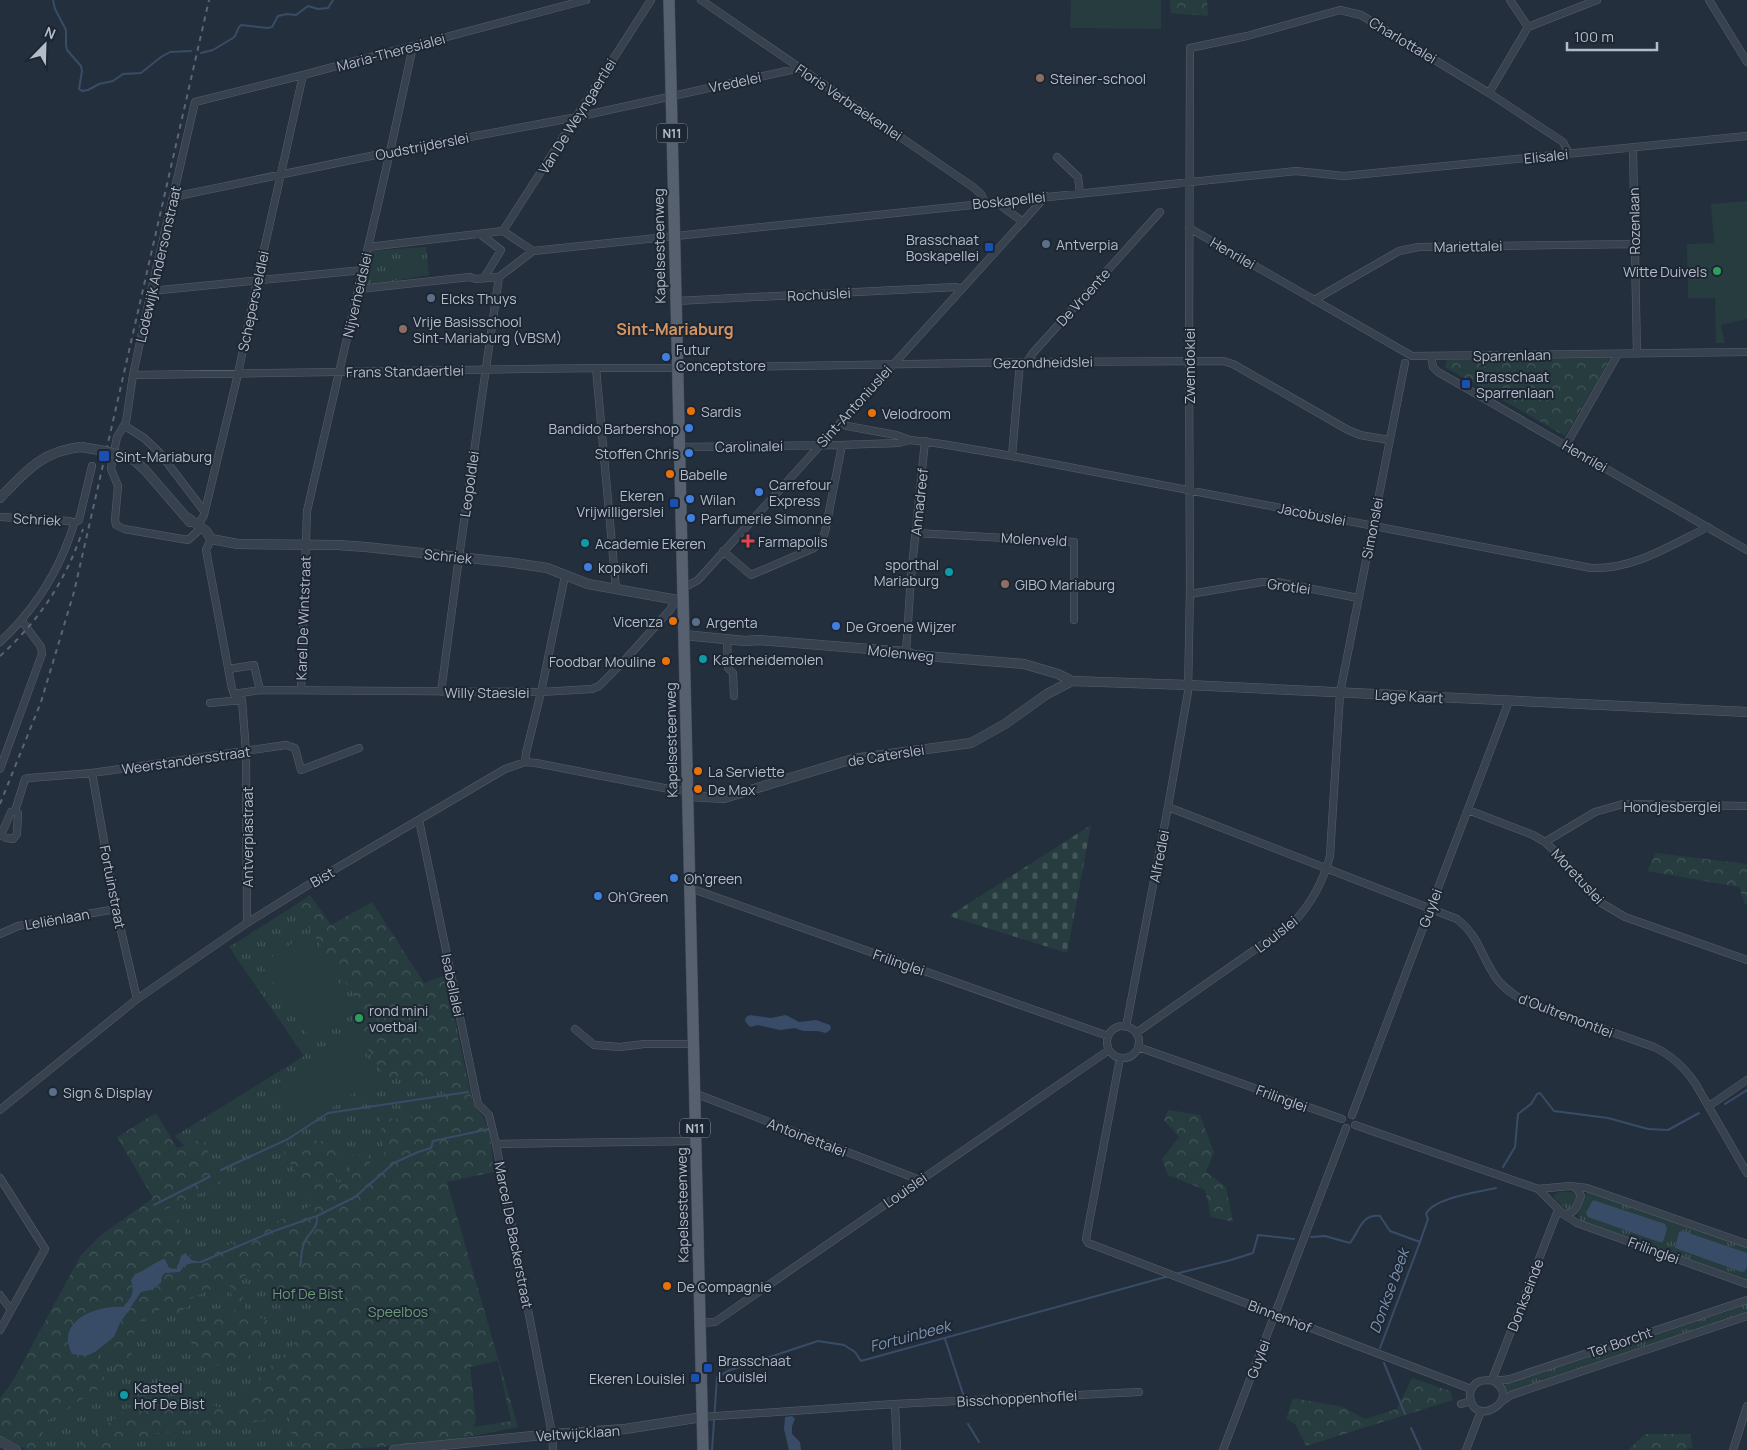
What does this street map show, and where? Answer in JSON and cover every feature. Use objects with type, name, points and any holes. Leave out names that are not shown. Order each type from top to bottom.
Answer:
[{"type":"main road","name":"Kapelsesteenweg","points":[[669,0],[682,585],[679,600],[684,635],[703,1450]]},
{"type":"street","name":"Maria-Theresialei","points":[[195,102],[586,0]]},
{"type":"street","name":"Van De Weyngaertlei","points":[[504,231],[650,0]]},
{"type":"street","name":"Floris Verbraekenlei","points":[[701,0],[973,187],[981,194],[985,203]]},
{"type":"street","points":[[1510,0],[1528,27]]},
{"type":"street","points":[[1489,93],[1528,27],[1597,0]]},
{"type":"street","points":[[1709,0],[1747,62]]},
{"type":"street","name":"Charlottalei","points":[[1190,63],[1196,48],[1340,10],[1350,11],[1361,15],[1489,93],[1563,142],[1569,154]]},
{"type":"street","name":"Nijverheidslei","points":[[305,545],[308,511],[413,46]]},
{"type":"street","name":"Zwemdoklei","points":[[1188,685],[1190,594],[1190,63]]},
{"type":"street","name":"Vredelei","points":[[671,96],[800,68]]},
{"type":"street","name":"Schepersveldlei","points":[[198,528],[204,515],[238,374],[303,75]]},
{"type":"street","name":"Oudstrijderslei","points":[[173,197],[390,152],[577,117],[671,96]]},
{"type":"street","name":"Lodewijk Andersonstraat","points":[[195,102],[151,292],[124,426],[117,437],[111,469],[118,486],[116,525],[124,529],[188,540],[198,528]]},
{"type":"street","name":"Elisalei","points":[[1344,176],[1747,136]]},
{"type":"street","name":"Rozenlaan","points":[[1633,148],[1637,354]]},
{"type":"street","points":[[1057,157],[1078,177],[1080,193]]},
{"type":"street","name":"Boskapellei","points":[[533,251],[1296,171],[1344,176]]},
{"type":"street","name":"Sint-Antoniuslei","points":[[682,585],[689,585],[698,580],[1046,196]]},
{"type":"street","points":[[996,202],[1023,222]]},
{"type":"street","name":"De Vroente","points":[[1024,362],[1160,212]]},
{"type":"street","name":"Henrilei","points":[[1189,228],[1407,354]]},
{"type":"street","points":[[359,288],[470,277],[476,279],[499,277],[533,251],[504,231],[368,247]]},
{"type":"street","points":[[480,234],[501,250],[484,278]]},
{"type":"street","name":"Mariettalei","points":[[1314,300],[1399,250],[1419,247],[1635,244]]},
{"type":"street","points":[[151,292],[363,270]]},
{"type":"street","name":"Leopoldlei","points":[[441,692],[499,277]]},
{"type":"street","name":"Rochuslei","points":[[676,301],[946,287],[962,289]]},
{"type":"street","name":"Sparrenlaan","points":[[1407,354],[1412,356],[1430,356],[1747,352]]},
{"type":"street","points":[[1566,446],[1618,354]]},
{"type":"street","name":"Henrilei","points":[[1430,356],[1433,367],[1438,372],[1747,550]]},
{"type":"street","name":"Gezondheidslei","points":[[677,368],[1024,362],[1223,361],[1233,364],[1348,430],[1360,435],[1389,440]]},
{"type":"street","points":[[1012,456],[1024,362]]},
{"type":"street","name":"Simonslei","points":[[1340,693],[1405,363]]},
{"type":"street","points":[[596,368],[616,589]]},
{"type":"street","name":"Frans Standaertlei","points":[[134,374],[677,368]]},
{"type":"street","name":"Jacobuslei","points":[[840,423],[846,426],[896,435],[910,440],[1012,456],[1599,568],[1623,565],[1639,560],[1708,527]]},
{"type":"street","points":[[124,426],[144,438],[160,452],[204,511]]},
{"type":"street","name":"Jacobuslei","points":[[819,445],[899,443],[910,440]]},
{"type":"street","name":"Annadreef","points":[[906,652],[924,441]]},
{"type":"street","name":"Carolinalei","points":[[679,447],[819,445]]},
{"type":"street","points":[[723,551],[751,575],[814,548],[821,542],[825,532],[842,445]]},
{"type":"street","name":"Schriek","points":[[0,498],[40,460],[65,449],[81,447],[109,452],[135,462],[145,470],[206,537],[238,544],[366,547],[547,568],[588,584],[679,600]]},
{"type":"street","points":[[0,642],[22,621],[56,569],[74,523],[79,520],[92,466]]},
{"type":"street","name":"Schriek","points":[[0,517],[69,521],[74,523]]},
{"type":"street","name":"Molenveld","points":[[916,533],[1074,542],[1074,620]]},
{"type":"street","points":[[210,538],[206,550],[229,669],[234,694],[242,700]]},
{"type":"street","name":"Karel De Wintstraat","points":[[301,690],[305,545]]},
{"type":"street","points":[[525,762],[566,576]]},
{"type":"street","name":"Grotlei","points":[[1190,594],[1262,582],[1277,582],[1358,598]]},
{"type":"street","name":"Willy Staeslei","points":[[234,694],[260,690],[541,692],[592,689],[599,686],[679,600]]},
{"type":"street","points":[[0,769],[42,654],[41,647],[22,621]]},
{"type":"street","name":"Molenweg","points":[[684,635],[727,640],[759,640],[906,652],[914,655],[1024,664],[1058,674],[1072,681]]},
{"type":"street","points":[[727,640],[728,668],[733,673],[734,696]]},
{"type":"street","points":[[229,669],[254,665],[260,690]]},
{"type":"street","name":"Lage Kaart","points":[[1072,681],[1747,712]]},
{"type":"street","name":"de Caterslei","points":[[687,793],[724,798],[853,759],[971,743],[1005,724],[1047,694],[1072,681]]},
{"type":"street","name":"Alfredlei","points":[[1126,1027],[1168,807],[1187,701],[1188,685]]},
{"type":"street","name":"Louislei","points":[[1136,1033],[1293,923],[1314,897],[1327,868],[1330,856],[1340,693]]},
{"type":"street","points":[[210,703],[242,700]]},
{"type":"street","name":"Antverpiastraat","points":[[242,700],[246,752],[247,923]]},
{"type":"street","name":"Guylei","points":[[1352,1115],[1509,700]]},
{"type":"street","name":"Weerstandersstraat","points":[[15,811],[25,780],[27,779],[92,773],[286,745],[295,748],[301,770],[358,748]]},
{"type":"street","name":"Bist","points":[[0,1110],[137,999],[247,923],[308,885],[505,770],[525,762],[548,764],[687,793]]},
{"type":"street","name":"Fortuinstraat","points":[[92,773],[116,909],[137,999]]},
{"type":"street","name":"Hondjesberglei","points":[[1546,842],[1595,812],[1623,804],[1747,806]]},
{"type":"street","name":"d'Oultremontlei","points":[[1168,807],[1457,919],[1466,926],[1478,942],[1492,973],[1514,996],[1662,1051],[1673,1058],[1689,1074],[1747,1173]]},
{"type":"street","name":"Moretuslei","points":[[1468,810],[1546,842],[1598,901],[1624,917],[1747,960]]},
{"type":"street","name":"Isabellalei","points":[[419,820],[478,1104],[489,1115],[496,1144]]},
{"type":"street","name":"Frilinglei","points":[[690,888],[1108,1036]]},
{"type":"street","name":"Leliënlaan","points":[[0,934],[18,926],[116,909]]},
{"type":"street","points":[[1126,1027],[1136,1033],[1139,1040],[1138,1047],[1131,1056],[1120,1058],[1109,1050],[1108,1036],[1115,1028],[1126,1027]]},
{"type":"street","points":[[575,1029],[594,1045],[620,1047],[644,1044],[693,1044]]},
{"type":"street","name":"Frilinglei","points":[[1138,1047],[1342,1119]]},
{"type":"street","name":"Louislei","points":[[700,1323],[714,1322],[1109,1050]]},
{"type":"street","name":"Binnenhof","points":[[1120,1058],[1086,1239],[1088,1243],[1471,1389]]},
{"type":"street","points":[[1709,1106],[1747,1080]]},
{"type":"street","name":"Antoinettalei","points":[[694,1094],[920,1180]]},
{"type":"street","points":[[1347,1114],[1352,1115],[1356,1120],[1355,1125],[1351,1128],[1346,1128],[1342,1124],[1342,1119],[1347,1114]]},
{"type":"street","name":"Frilinglei","points":[[1355,1125],[1538,1189],[1588,1188],[1747,1244]]},
{"type":"street","name":"Guylei","points":[[1224,1450],[1346,1128]]},
{"type":"street","name":"Marcel De Backerstraat","points":[[552,1450],[552,1434],[496,1144],[695,1141]]},
{"type":"street","points":[[0,1178],[45,1249],[0,1330]]},
{"type":"street","points":[[1560,1212],[1572,1213],[1576,1209],[1581,1196],[1574,1187]]},
{"type":"street","name":"Frilinglei","points":[[1538,1189],[1560,1212],[1577,1223],[1747,1284]]},
{"type":"street","name":"Donkseinde","points":[[1492,1380],[1560,1212]]},
{"type":"street","points":[[0,1295],[11,1310]]},
{"type":"street","name":"Ter Borcht","points":[[1492,1380],[1510,1379],[1747,1300]]},
{"type":"street","name":"Ter Borcht","points":[[1501,1402],[1511,1395],[1747,1316]]},
{"type":"street","points":[[1482,1380],[1492,1380],[1497,1382],[1502,1391],[1501,1402],[1492,1410],[1481,1411],[1471,1401],[1471,1389],[1482,1380]]},
{"type":"street","name":"Bisschoppenhoflei","points":[[702,1417],[895,1404],[1139,1392]]},
{"type":"street","points":[[1461,1404],[1471,1401]]},
{"type":"street","points":[[895,1404],[897,1450]]},
{"type":"street","points":[[1733,1450],[1747,1406]]},
{"type":"street","points":[[1466,1450],[1481,1411]]},
{"type":"street","name":"Veltwijcklaan","points":[[394,1450],[446,1447],[552,1434],[624,1429],[702,1417]]},
{"type":"street","points":[[0,1441],[16,1450]]},
{"type":"green space","points":[[1071,0],[1161,0],[1161,29],[1070,28]]},
{"type":"green space","points":[[1170,0],[1207,0],[1208,16],[1171,13]]},
{"type":"green space","name":"Witte Duivels","points":[[1747,201],[1747,319],[1721,325],[1725,343],[1716,343],[1715,298],[1688,298],[1687,244],[1714,243],[1711,204]]},
{"type":"green space","points":[[426,247],[429,275],[363,286],[371,251]]},
{"type":"green space","points":[[427,262],[428,273],[405,277],[405,264]]},
{"type":"green space","points":[[1609,359],[1608,363],[1565,436],[1445,367],[1447,360]]},
{"type":"green space","points":[[1091,825],[1067,953],[949,916]]},
{"type":"green space","points":[[1656,853],[1747,864],[1747,904],[1745,904],[1739,887],[1647,871]]},
{"type":"green space","name":"Hof De Bist","points":[[310,895],[331,925],[372,902],[424,983],[443,976],[476,1115],[490,1136],[494,1172],[447,1182],[518,1427],[491,1433],[407,1444],[351,1449],[295,1450],[288,1414],[238,1426],[150,1434],[149,1438],[124,1440],[121,1450],[73,1450],[146,1395],[195,1400],[232,1411],[235,1410],[253,1383],[292,1347],[319,1312],[300,1283],[271,1292],[258,1269],[239,1279],[246,1313],[267,1320],[268,1334],[244,1362],[227,1361],[213,1367],[194,1351],[189,1335],[210,1321],[235,1313],[229,1281],[188,1300],[190,1305],[175,1315],[165,1304],[148,1320],[136,1322],[130,1370],[118,1379],[111,1356],[106,1349],[102,1350],[98,1357],[106,1384],[47,1421],[43,1427],[42,1443],[58,1450],[27,1450],[0,1435],[0,1399],[14,1379],[81,1255],[101,1235],[153,1198],[117,1137],[156,1113],[177,1148],[202,1139],[221,1180],[214,1187],[160,1212],[175,1218],[184,1225],[183,1238],[173,1252],[186,1253],[198,1259],[314,1204],[283,1151],[307,1140],[334,1143],[342,1158],[332,1171],[337,1183],[351,1177],[347,1155],[368,1154],[371,1168],[385,1161],[380,1115],[393,1119],[446,1114],[443,1075],[386,1078],[357,1033],[371,1020],[294,906]],"holes":[[[498,1361],[511,1421],[474,1427],[476,1419],[470,1367]]]},
{"type":"green space","name":"Hof De Bist","points":[[305,899],[376,1016],[446,976],[472,1102],[484,1119],[489,1132],[436,1147],[324,1450],[27,1450],[0,1435],[0,1399],[14,1379],[81,1255],[102,1236],[208,1172],[175,1136],[304,1056],[229,947]]},
{"type":"green space","points":[[306,934],[357,1010],[311,1040],[261,964]]},
{"type":"green space","points":[[353,1036],[379,1078],[304,1125],[278,1083]]},
{"type":"green space","points":[[1168,1110],[1200,1115],[1214,1152],[1206,1172],[1226,1187],[1233,1222],[1211,1217],[1205,1190],[1168,1175],[1162,1159],[1179,1137],[1164,1120]]},
{"type":"green space","points":[[1558,1192],[1574,1193],[1578,1197],[1575,1206],[1570,1210],[1566,1209],[1555,1199],[1554,1196]]},
{"type":"green space","points":[[1587,1192],[1592,1192],[1747,1247],[1747,1280],[1580,1220],[1578,1215]]},
{"type":"green space","points":[[1747,1303],[1747,1314],[1509,1393],[1504,1390],[1508,1382]]},
{"type":"green space","points":[[1412,1378],[1450,1391],[1453,1400],[1306,1446],[1295,1424],[1286,1419],[1293,1398],[1343,1407],[1365,1419],[1397,1409]]},
{"type":"green space","points":[[1645,1434],[1690,1434],[1693,1447],[1684,1450],[1628,1450]]},
{"type":"water","points":[[750,1015],[771,1018],[786,1015],[799,1022],[816,1020],[830,1025],[831,1029],[826,1033],[803,1031],[795,1028],[780,1030],[758,1025],[750,1027],[745,1021],[746,1017]]},
{"type":"water","points":[[1593,1200],[1665,1224],[1667,1229],[1663,1242],[1588,1217],[1586,1213]]},
{"type":"water","points":[[1683,1231],[1747,1253],[1745,1271],[1742,1272],[1675,1248],[1679,1232]]},
{"type":"water","points":[[185,1253],[192,1260],[201,1262],[188,1264],[180,1272],[165,1273],[162,1276],[161,1283],[151,1290],[141,1292],[120,1323],[114,1337],[95,1352],[86,1356],[72,1354],[68,1342],[69,1332],[81,1317],[101,1309],[123,1307],[132,1295],[131,1280],[135,1274],[165,1259],[169,1268],[177,1269],[181,1256]]},
{"type":"water","points":[[792,1416],[795,1419],[792,1426],[792,1434],[800,1442],[801,1450],[789,1450],[784,1429],[785,1417]]},
{"type":"waterway","points":[[53,0],[55,9],[66,30],[67,50],[81,66],[79,89],[82,91],[113,81],[123,74],[141,73],[170,52],[191,51]]},
{"type":"waterway","points":[[201,53],[213,50],[233,38],[241,25],[272,27],[278,16],[296,15],[308,6],[318,9],[328,8],[333,0]]},
{"type":"waterway","points":[[1725,1104],[1747,1090]]},
{"type":"waterway","points":[[221,1170],[288,1139],[328,1113],[468,1092]]},
{"type":"waterway","points":[[1503,1167],[1515,1147],[1518,1114],[1531,1104],[1537,1094],[1540,1093],[1554,1111],[1608,1118],[1648,1129],[1668,1130],[1699,1113]]},
{"type":"waterway","points":[[201,1262],[274,1231],[317,1216],[355,1197],[394,1163],[431,1148],[433,1141],[489,1129]]},
{"type":"waterway","points":[[154,1205],[209,1177]]},
{"type":"waterway","points":[[1311,1237],[1325,1236],[1350,1243],[1365,1220],[1374,1216],[1380,1216],[1390,1231],[1420,1242],[1428,1219],[1426,1214],[1430,1208],[1457,1196],[1496,1188]]},
{"type":"waterway","points":[[301,1258],[304,1243],[315,1227],[317,1216]]},
{"type":"waterway","points":[[1175,1274],[1253,1253],[1258,1235],[1294,1239]]},
{"type":"waterway","name":"Donkse beek","points":[[1380,1348],[1420,1242]]},
{"type":"waterway","points":[[300,1266],[301,1260]]},
{"type":"waterway","name":"Fortuinbeek","points":[[712,1450],[717,1377],[730,1370],[818,1341],[844,1345],[855,1352],[861,1361],[1169,1276]]},
{"type":"waterway","points":[[945,1339],[964,1397]]},
{"type":"waterway","name":"Donkse beek","points":[[1384,1363],[1405,1414]]},
{"type":"waterway","points":[[968,1424],[979,1442]]},
{"type":"waterway","name":"Donkse beek","points":[[1411,1428],[1421,1450]]},
{"type":"railway","points":[[0,804],[41,702],[74,592],[209,0]]},
{"type":"railway","points":[[0,656],[27,628],[50,598],[69,565],[83,529]]},
{"type":"place","name":"Steiner-school","points":[[1040,78]]},
{"type":"place","name":"Antverpia","points":[[1046,244]]},
{"type":"place","name":"Brasschaat Boskapellei","points":[[989,247]]},
{"type":"place","name":"Witte Duivels","points":[[1717,271]]},
{"type":"place","name":"Elcks Thuys","points":[[431,298]]},
{"type":"place","name":"Vrije Basisschool Sint-Mariaburg (VBSM)","points":[[403,329]]},
{"type":"place","name":"Futur Conceptstore","points":[[666,357]]},
{"type":"place","name":"Brasschaat Sparrenlaan","points":[[1466,384]]},
{"type":"place","name":"Sardis","points":[[691,411]]},
{"type":"place","name":"Velodroom","points":[[872,413]]},
{"type":"place","name":"Bandido Barbershop","points":[[689,428]]},
{"type":"place","name":"Stoffen Chris","points":[[689,453]]},
{"type":"place","name":"Sint-Mariaburg","points":[[104,456]]},
{"type":"place","name":"Babelle","points":[[670,474]]},
{"type":"place","name":"Carrefour Express","points":[[759,492]]},
{"type":"place","name":"Wilan","points":[[690,499]]},
{"type":"place","name":"Ekeren Vrijwilligerslei","points":[[674,503]]},
{"type":"place","name":"Parfumerie Simonne","points":[[691,518]]},
{"type":"place","name":"Farmapolis","points":[[748,541]]},
{"type":"place","name":"Academie Ekeren","points":[[585,543]]},
{"type":"place","name":"kopikofi","points":[[588,567]]},
{"type":"place","name":"sporthal Mariaburg","points":[[949,572]]},
{"type":"place","name":"GIBO Mariaburg","points":[[1005,584]]},
{"type":"place","name":"Vicenza","points":[[673,621]]},
{"type":"place","name":"Argenta","points":[[696,622]]},
{"type":"place","name":"De Groene Wijzer","points":[[836,626]]},
{"type":"place","name":"Katerheidemolen","points":[[703,659]]},
{"type":"place","name":"Foodbar Mouline","points":[[666,661]]},
{"type":"place","name":"La Serviette","points":[[698,771]]},
{"type":"place","name":"De Max","points":[[698,789]]},
{"type":"place","name":"Oh'green","points":[[674,878]]},
{"type":"place","name":"Oh'Green","points":[[598,896]]},
{"type":"place","name":"rond mini voetbal","points":[[359,1018]]},
{"type":"place","name":"Sign & Display","points":[[53,1092]]},
{"type":"place","name":"De Compagnie","points":[[667,1286]]},
{"type":"place","name":"Brasschaat Louislei","points":[[708,1368]]},
{"type":"place","name":"Ekeren Louislei","points":[[695,1378]]},
{"type":"place","name":"Kasteel Hof De Bist","points":[[124,1395]]},
{"type":"district","name":"Sint-Mariaburg","points":[[675,329]]},
{"type":"park label","name":"Speelbos","points":[[398,1311]]}]
